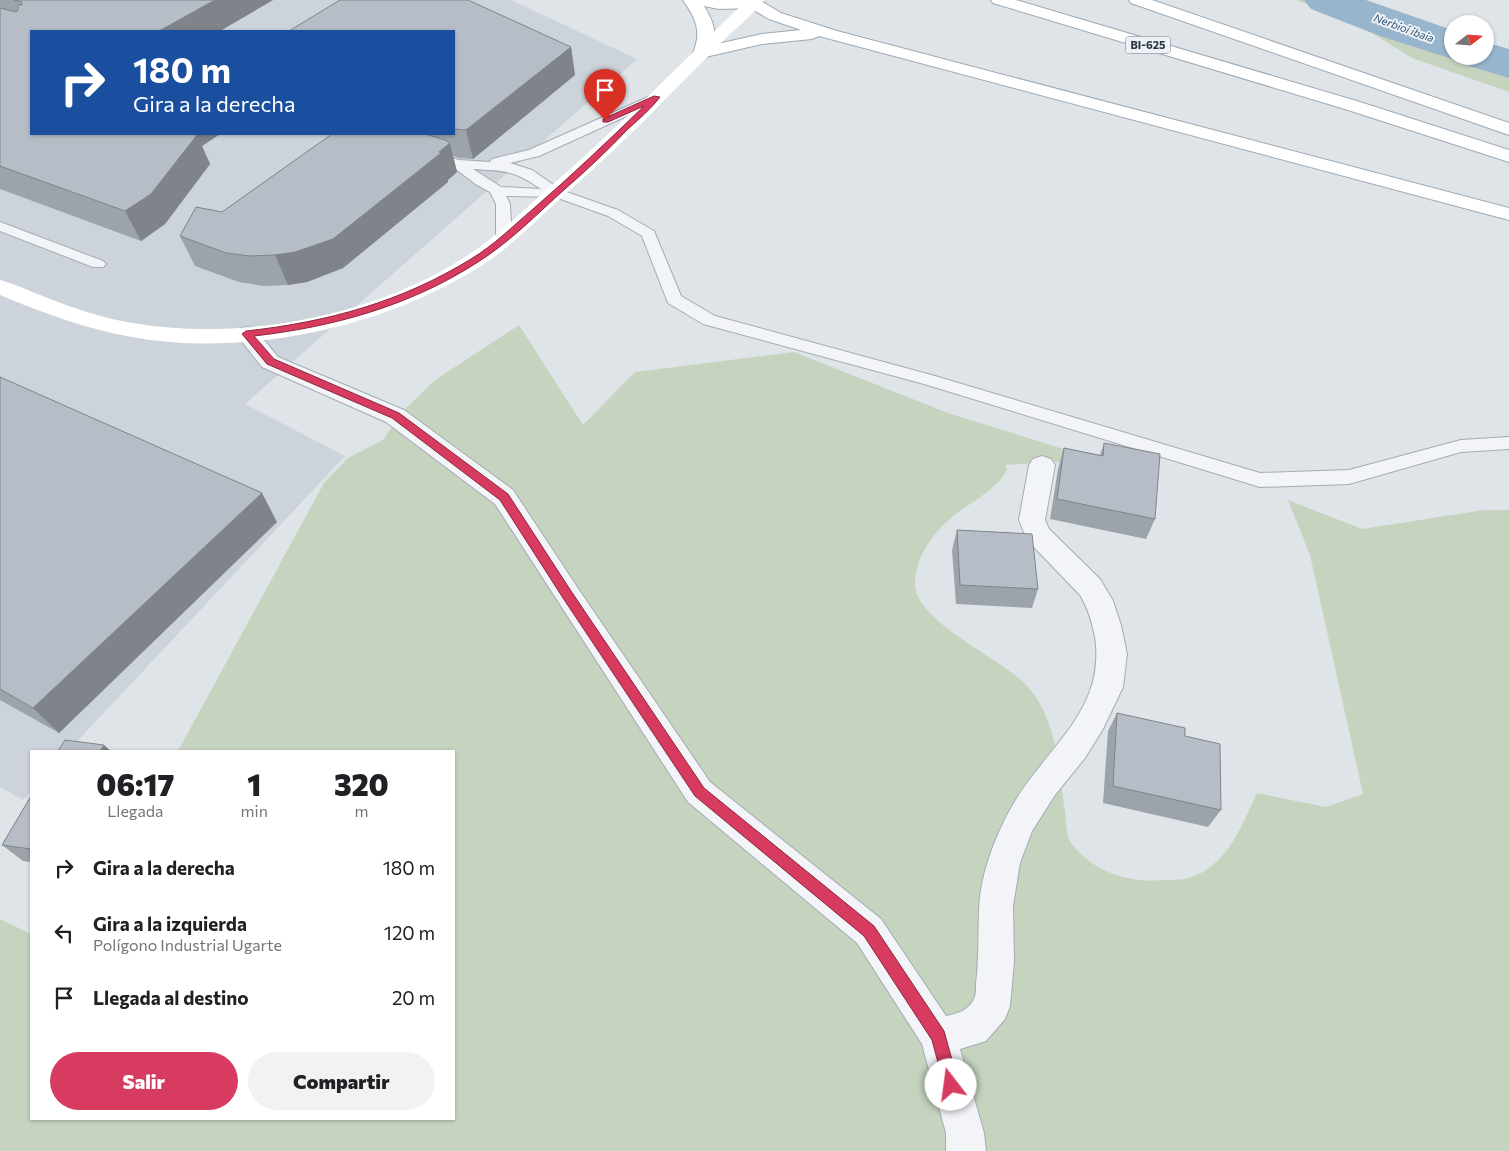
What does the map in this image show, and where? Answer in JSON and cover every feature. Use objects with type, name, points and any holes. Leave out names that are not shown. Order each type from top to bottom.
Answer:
[{"type":"main road","points":[[691,0],[701,16],[705,32],[706,42],[701,53]]},
{"type":"main road","points":[[698,0],[719,4],[755,1],[776,16],[832,35],[1271,153],[1509,214]]},
{"type":"main road","name":"BI-625","points":[[999,0],[1354,106],[1509,156]]},
{"type":"main road","points":[[1137,0],[1509,129]]},
{"type":"main road","points":[[0,287],[110,325],[152,333],[184,335],[246,334],[288,329],[345,317],[391,303],[475,260],[504,239],[657,97],[755,1]]},
{"type":"main road","points":[[701,53],[762,39],[810,34],[832,35]]},
{"type":"street","points":[[246,334],[270,362],[395,416],[504,497],[699,792],[869,931],[938,1036],[965,1133],[966,1151]]},
{"type":"street","points":[[938,1036],[973,1028],[992,1006],[996,962],[996,906],[1002,863],[1018,823],[1074,748],[1092,720],[1108,687],[1112,654],[1107,625],[1099,601],[1090,587],[1038,535],[1032,520],[1042,465]]},
{"type":"lane","points":[[490,164],[534,153],[657,97]]},
{"type":"lane","points":[[413,150],[458,164],[510,166],[527,173],[556,192],[613,213],[649,234],[674,299],[709,320],[929,380],[1260,480],[1349,477],[1461,446],[1509,443]]},
{"type":"lane","points":[[458,164],[496,190],[520,193],[556,192]]},
{"type":"lane","points":[[496,190],[503,204],[504,239]]},
{"type":"lane","points":[[0,226],[98,264]]},
{"type":"shaded area","points":[[0,0],[511,0],[637,59],[245,404],[345,456],[69,750],[30,750],[30,792],[23,800],[0,787]]},
{"type":"green space","points":[[1296,0],[1348,0],[1444,37],[1444,65],[1494,65],[1494,55],[1509,61],[1509,92],[1412,58],[1354,22]]},
{"type":"green space","points":[[519,325],[583,425],[635,372],[794,352],[948,413],[1137,472],[1099,463],[1055,462],[1005,465],[1007,470],[996,484],[984,495],[948,520],[934,535],[919,563],[915,583],[919,597],[929,612],[962,639],[1016,676],[1038,700],[1051,730],[1067,830],[1071,842],[1077,850],[1085,858],[1105,870],[1116,875],[1139,880],[1179,880],[1189,878],[1214,864],[1232,843],[1257,793],[1326,807],[1363,794],[1310,555],[1288,500],[1362,529],[1484,510],[1509,510],[1509,1151],[0,1151],[0,919],[30,934],[30,1120],[455,1120],[455,750],[179,750],[324,483],[348,458],[383,440],[401,413],[435,380]]},
{"type":"building","points":[[14,0],[215,0],[161,30],[30,30],[30,135],[197,135],[151,194],[125,211],[0,166],[0,8],[16,12],[18,5],[22,5],[22,2]]},
{"type":"building","points":[[340,0],[468,0],[571,47],[466,130],[455,129],[455,30],[291,30]]},
{"type":"building","points":[[331,135],[428,135],[450,143],[439,152],[441,153],[333,239],[295,252],[250,256],[226,253],[180,236],[196,207],[222,212]]},
{"type":"building","points":[[0,377],[262,493],[33,708],[0,689]]},
{"type":"building","points":[[1104,443],[1160,454],[1155,519],[1057,499],[1064,448],[1103,456]]},
{"type":"building","points":[[957,530],[1032,534],[1038,589],[960,585]]},
{"type":"building","points":[[1117,713],[1185,728],[1185,736],[1220,744],[1221,810],[1113,786]]},
{"type":"building","points":[[65,740],[104,745],[101,750],[59,750]]},
{"type":"building","points":[[30,798],[30,849],[2,845]]},
{"type":"waterway","name":"Nerbioi ibaia","points":[[1326,0],[1396,27],[1444,42]]},
{"type":"waterway","name":"Nerbioi ibaia","points":[[1494,59],[1509,64]]},
{"type":"route","points":[[605,120],[657,97],[582,170],[504,239],[475,260],[391,303],[345,317],[288,329],[246,334],[270,362],[395,416],[504,497],[699,792],[869,931],[938,1036],[951,1085]]}]
